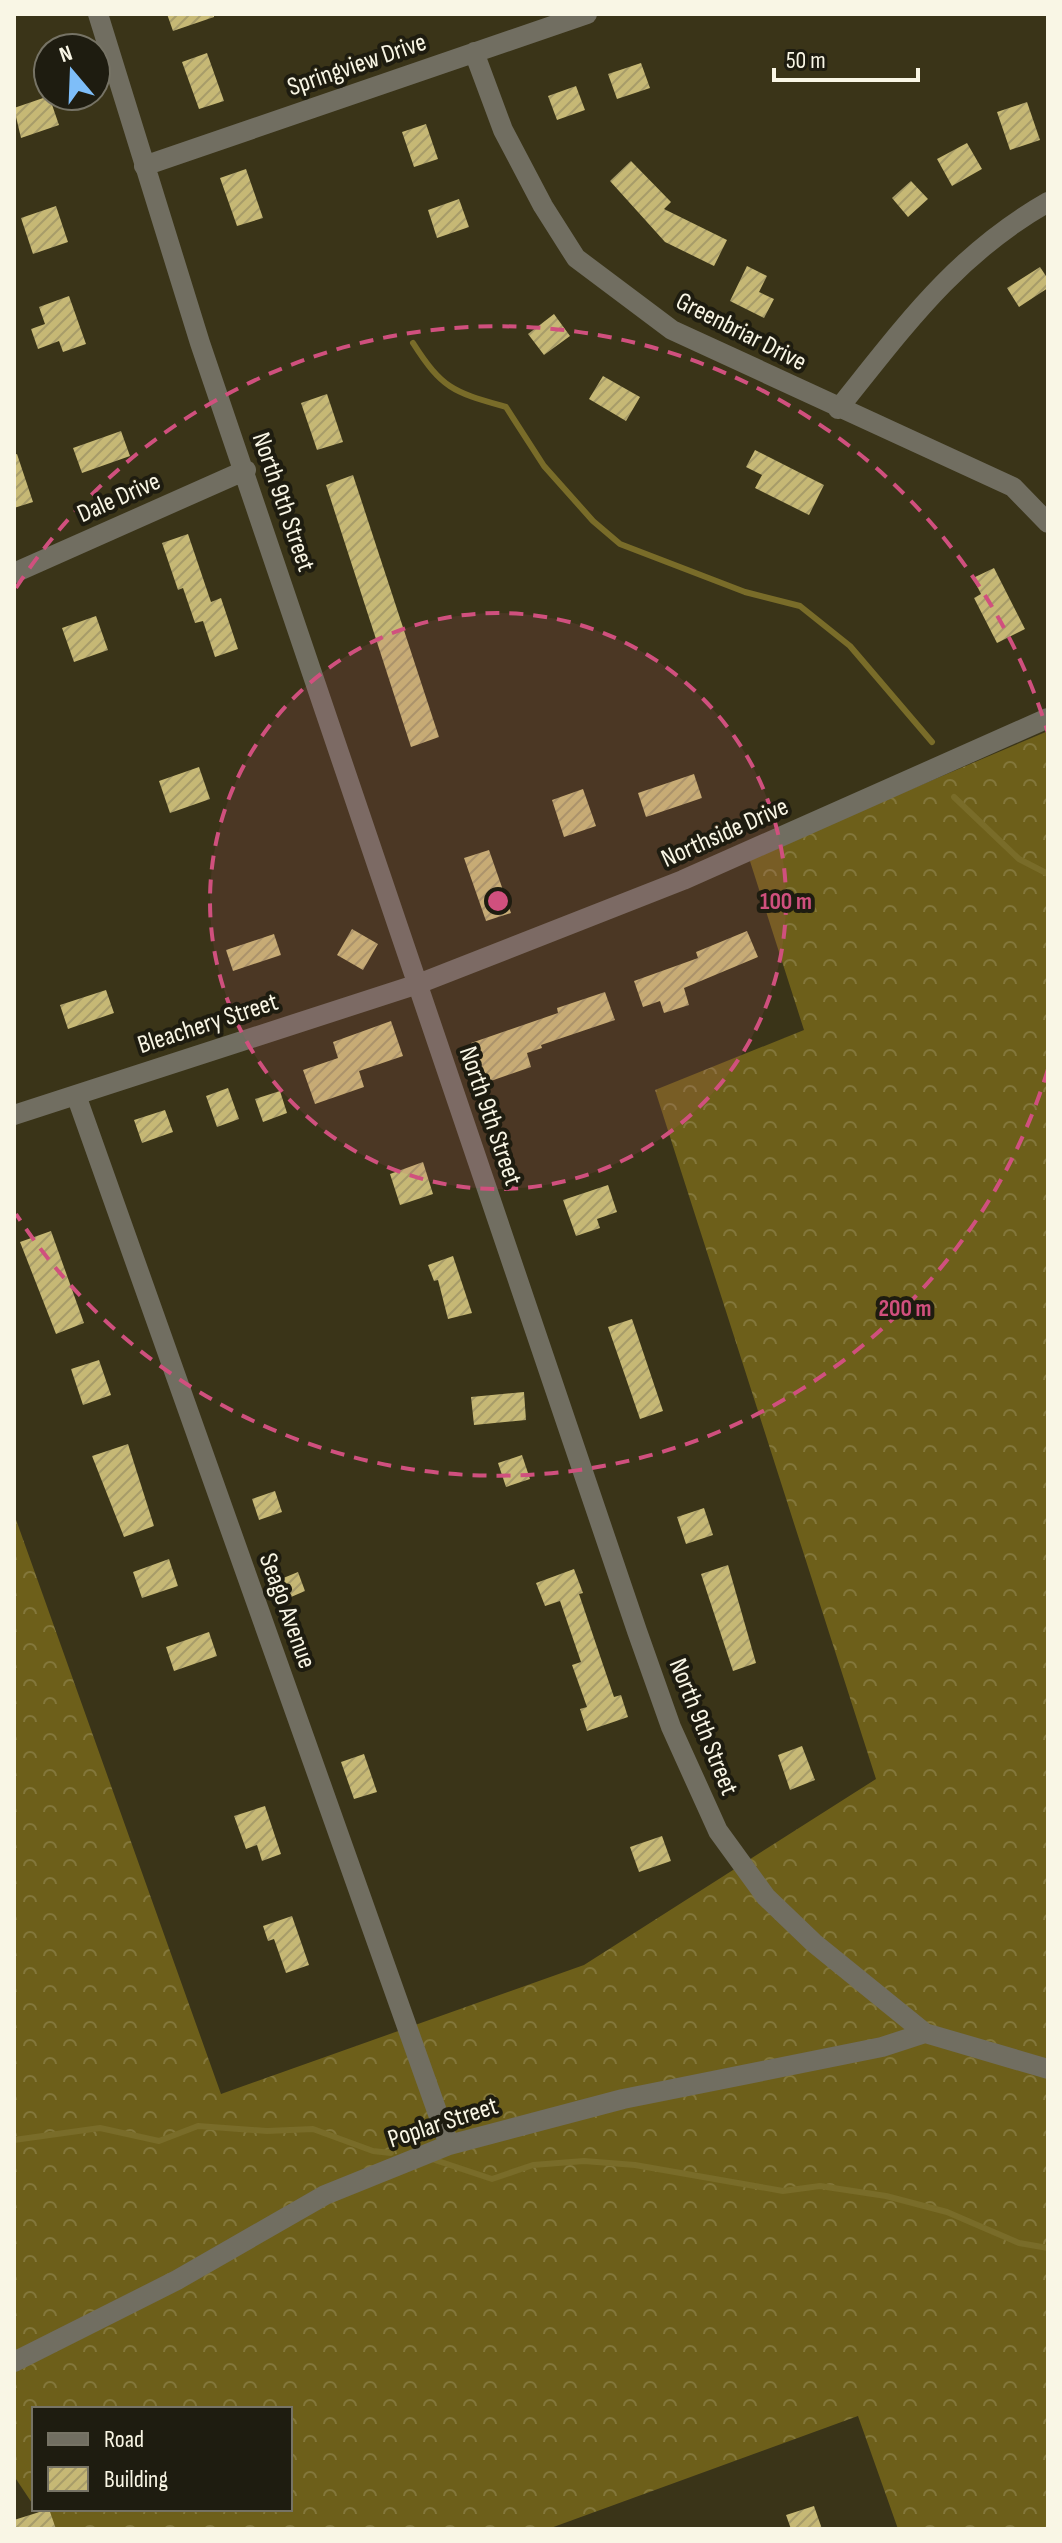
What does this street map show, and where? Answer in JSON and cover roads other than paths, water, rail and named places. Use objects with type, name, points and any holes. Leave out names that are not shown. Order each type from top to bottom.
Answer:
[{"type":"street","name":"North 9th Street","points":[[98,14],[200,343],[246,470],[671,1727],[718,1831],[766,1897],[814,1943],[925,2033],[1048,2069]]},
{"type":"street","name":"Springview Drive","points":[[144,166],[587,14]]},
{"type":"street","name":"Greenbriar Drive","points":[[474,52],[503,130],[543,206],[576,258],[672,330],[838,409],[941,451],[1013,487],[1048,523]]},
{"type":"street","points":[[838,409],[932,290],[1006,226],[1048,202]]},
{"type":"street","name":"Dale Drive","points":[[14,573],[246,470]]},
{"type":"street","name":"Northside Drive","points":[[418,984],[683,880],[1048,718]]},
{"type":"street","name":"Bleachery Street","points":[[14,1115],[418,984]]},
{"type":"street","name":"Seago Avenue","points":[[76,1095],[449,2145]]},
{"type":"street","name":"Poplar Street","points":[[14,2362],[177,2280],[325,2195],[449,2145],[623,2099],[825,2059],[925,2033]]},
{"type":"waterway","points":[[413,343],[433,371],[451,387],[506,407],[544,466],[593,521],[620,544],[745,592],[800,606],[850,646],[932,742]]},
{"type":"waterway","points":[[954,797],[1019,859],[1048,874]]},
{"type":"waterway","points":[[14,2140],[100,2128],[159,2141],[198,2126],[267,2131],[313,2129],[373,2151],[391,2153]]},
{"type":"waterway","points":[[432,2159],[492,2179],[533,2165],[584,2161],[635,2165],[783,2191],[820,2186],[886,2196],[947,2212],[1019,2243],[1048,2248]]}]
